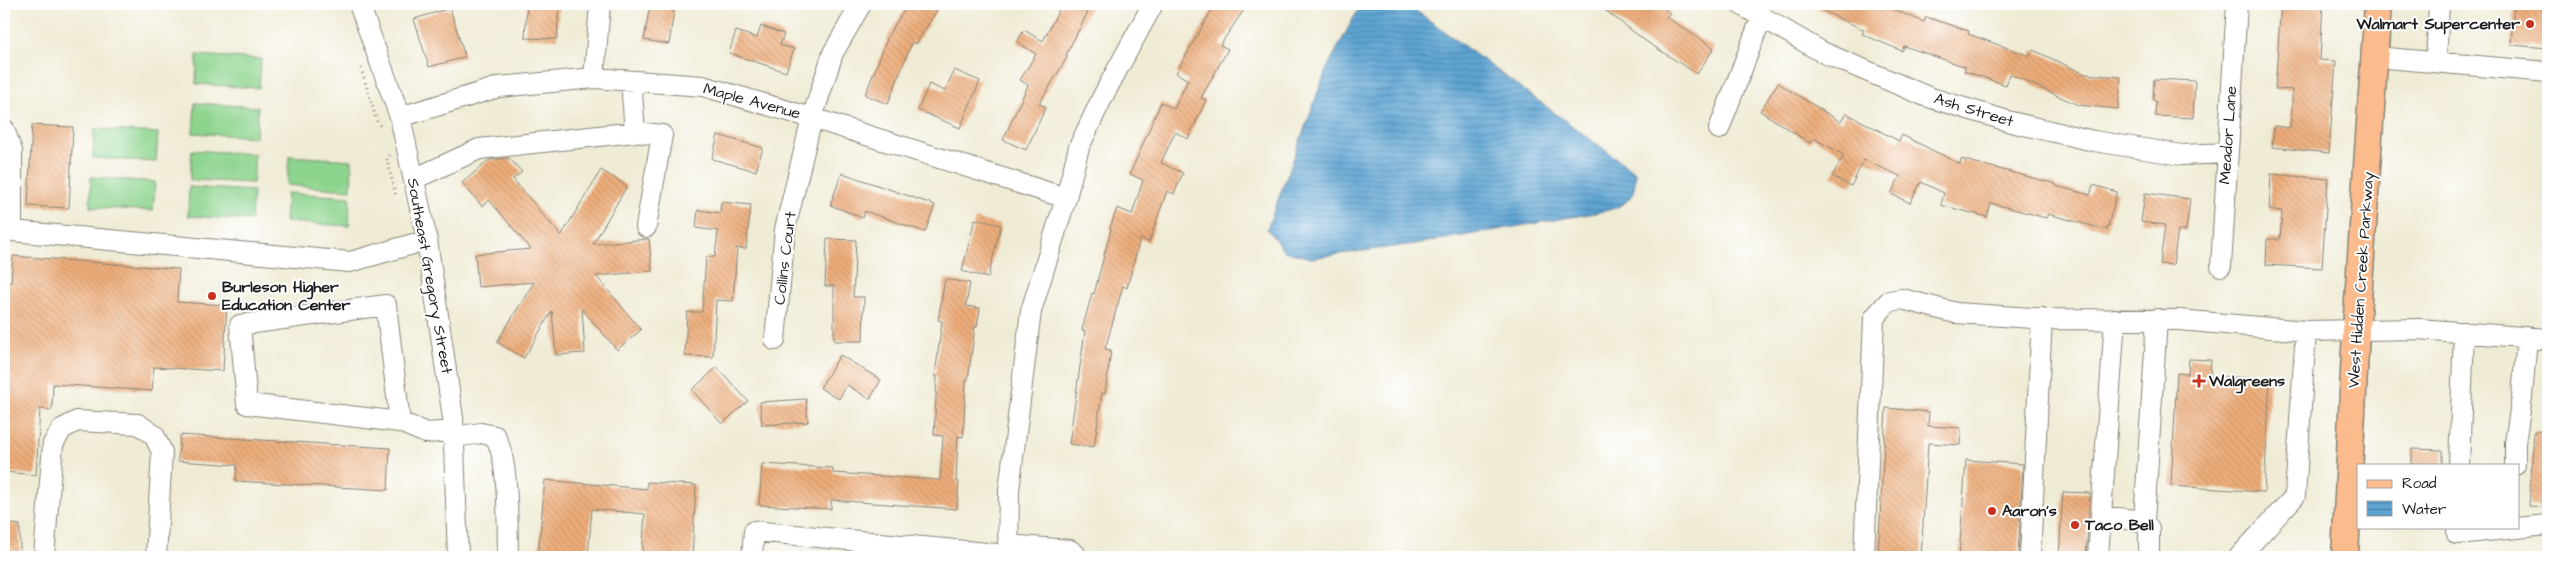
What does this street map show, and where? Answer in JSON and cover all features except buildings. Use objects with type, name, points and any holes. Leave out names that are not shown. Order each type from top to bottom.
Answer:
[{"type":"main road","name":"West Hidden Creek Parkway","points":[[2346,545],[2356,330],[2378,4]]},
{"type":"main road","points":[[2346,545],[2366,557]]},
{"type":"street","name":"Southeast Gregory Street","points":[[359,4],[400,117],[427,240],[455,434],[458,557]]},
{"type":"street","points":[[594,78],[600,4]]},
{"type":"street","name":"Collins Court","points":[[776,340],[785,229],[812,118],[833,53],[860,4]]},
{"type":"street","points":[[1008,553],[1009,490],[1030,311],[1066,198],[1079,147],[1104,94],[1152,4]]},
{"type":"street","name":"Ash Street","points":[[1740,4],[1822,52],[1928,97],[2011,122],[2094,141],[2182,155],[2227,153]]},
{"type":"street","name":"Meador Lane","points":[[2221,266],[2238,4]]},
{"type":"street","points":[[2436,62],[2439,4]]},
{"type":"street","points":[[1719,129],[1762,16]]},
{"type":"street","points":[[2375,57],[2548,72]]},
{"type":"street","name":"Maple Avenue","points":[[400,117],[498,87],[594,78],[703,86],[812,118],[1066,198]]},
{"type":"street","points":[[631,81],[636,132]]},
{"type":"street","points":[[4,129],[12,151],[12,231],[350,262],[427,240]]},
{"type":"street","points":[[414,179],[479,149],[636,132],[662,135],[646,227]]},
{"type":"street","points":[[1864,557],[1874,318],[1889,301],[1902,299],[1956,313],[2042,318],[2157,319],[2306,331],[2420,329],[2548,338]]},
{"type":"street","points":[[400,422],[386,305],[240,325],[247,404],[400,422],[426,433],[482,433],[495,436],[500,445],[504,470],[508,557]]},
{"type":"street","points":[[2030,557],[2042,318]]},
{"type":"street","points":[[2098,557],[2115,319]]},
{"type":"street","points":[[2149,557],[2149,529],[2144,521],[2157,319]]},
{"type":"street","points":[[2239,557],[2295,496],[2306,331]]},
{"type":"street","points":[[2460,464],[2464,332]]},
{"type":"street","points":[[2515,464],[2515,443],[2522,397],[2527,337]]},
{"type":"street","points":[[44,557],[53,444],[62,429],[78,421],[138,424],[154,435],[162,452],[156,557]]},
{"type":"street","points":[[2101,516],[2144,521]]},
{"type":"street","points":[[2520,528],[2548,525]]},
{"type":"street","points":[[2457,528],[2457,534],[2515,528]]},
{"type":"street","points":[[752,557],[754,531],[1008,553],[1070,550],[1074,557]]},
{"type":"path","points":[[358,59],[377,122],[383,128]]},
{"type":"path","points":[[392,152],[387,158],[398,203]]},
{"type":"green space","points":[[197,55],[261,59],[259,88],[196,84]]},
{"type":"green space","points":[[195,103],[258,107],[256,137],[193,133]]},
{"type":"green space","points":[[94,129],[158,133],[156,162],[93,158]]},
{"type":"green space","points":[[192,150],[255,154],[253,183],[190,180]]},
{"type":"green space","points":[[289,156],[352,160],[351,190],[287,185]]},
{"type":"green space","points":[[91,177],[155,182],[153,211],[90,207]]},
{"type":"green space","points":[[189,187],[253,191],[251,220],[188,216]]},
{"type":"green space","points":[[287,193],[350,197],[349,226],[285,222]]},
{"type":"water","points":[[1361,4],[1407,4],[1635,172],[1634,189],[1628,200],[1609,210],[1600,212],[1422,243],[1311,258],[1284,251],[1267,229],[1327,68]]},
{"type":"place","name":"Walmart Supercenter","points":[[2530,24]]},
{"type":"place","name":"Burleson Higher Education Center","points":[[212,296]]},
{"type":"place","name":"Walgreens","points":[[2199,381]]},
{"type":"place","name":"Aaron's","points":[[1992,511]]},
{"type":"place","name":"Taco Bell","points":[[2075,525]]}]
